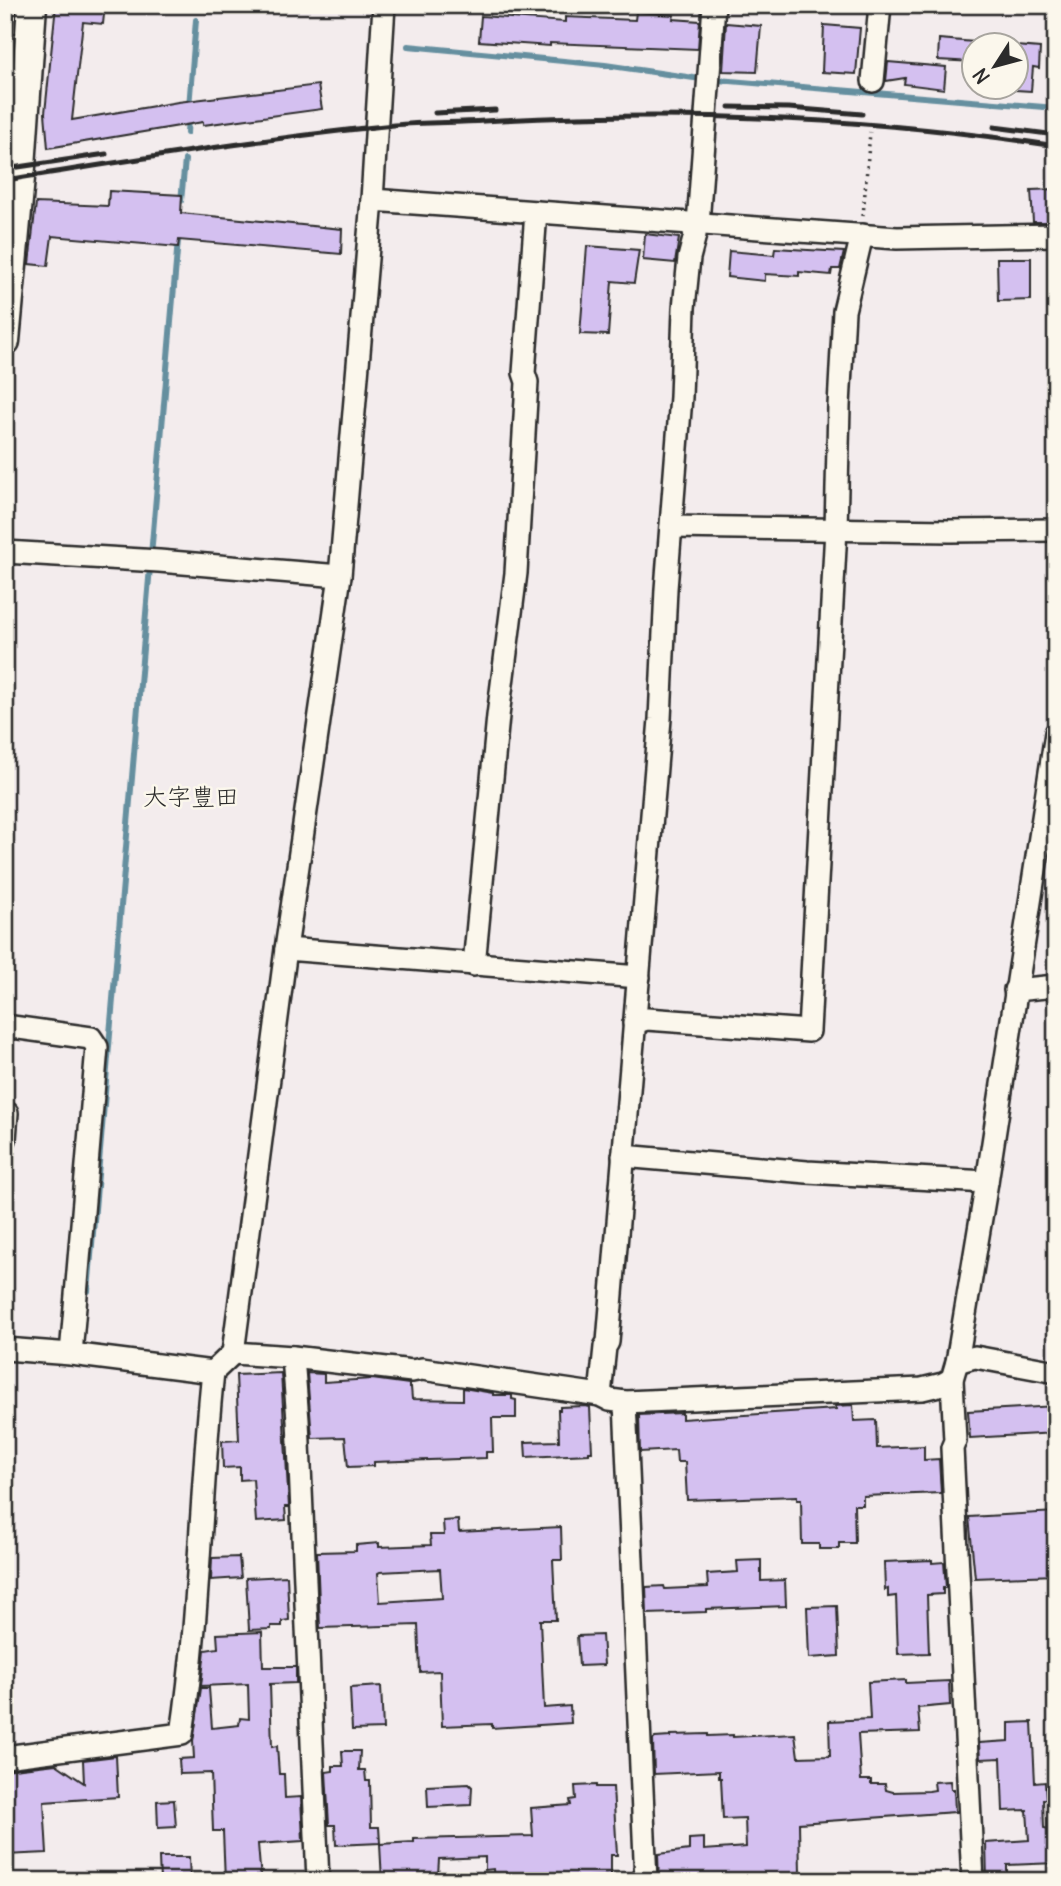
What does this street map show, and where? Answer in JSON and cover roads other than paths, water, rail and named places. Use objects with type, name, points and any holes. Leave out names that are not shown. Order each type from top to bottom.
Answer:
[{"type":"street","points":[[5,341],[32,5]]},
{"type":"street","points":[[5,1757],[182,1734],[190,1686],[204,1453],[213,1371],[233,1353],[286,949],[340,576],[372,200],[384,5]]},
{"type":"street","points":[[600,1395],[605,1347],[608,1342],[660,719],[681,397],[684,308],[689,258],[695,235],[714,5]]},
{"type":"street","points":[[873,81],[880,5]]},
{"type":"street","points":[[372,200],[897,238],[1056,235]]},
{"type":"street","points":[[474,965],[498,716],[516,573],[527,382],[524,373],[536,212]]},
{"type":"street","points":[[634,1023],[647,1019],[809,1031],[836,529],[844,311],[862,235]]},
{"type":"street","points":[[671,527],[1056,530]]},
{"type":"street","points":[[5,552],[340,576]]},
{"type":"street","points":[[973,1881],[952,1448],[955,1441],[954,1371],[987,1182],[1056,733]]},
{"type":"street","points":[[286,949],[639,977]]},
{"type":"street","points":[[1016,990],[1056,986]]},
{"type":"street","points":[[5,1026],[91,1038],[97,1047],[71,1354]]},
{"type":"street","points":[[5,1113],[8,1113],[5,1139]]},
{"type":"street","points":[[623,1156],[807,1172],[987,1182]]},
{"type":"street","points":[[5,1349],[213,1371]]},
{"type":"street","points":[[233,1353],[412,1371],[422,1369],[600,1395],[610,1400],[625,1402],[922,1389],[943,1384],[954,1371],[975,1357],[1056,1372]]},
{"type":"street","points":[[293,1357],[318,1881]]},
{"type":"street","points":[[625,1402],[646,1881]]},
{"type":"waterway","points":[[189,107],[196,20]]},
{"type":"waterway","points":[[408,46],[605,65],[694,78],[1056,108]]},
{"type":"waterway","points":[[187,133],[188,117]]},
{"type":"waterway","points":[[181,201],[185,160]]},
{"type":"waterway","points":[[88,1291],[178,240]]},
{"type":"railway","points":[[729,107],[789,108],[862,114]]},
{"type":"railway","points":[[435,113],[495,110]]},
{"type":"railway","points":[[5,180],[345,130],[405,124],[556,118],[771,118],[914,128],[1056,146]]},
{"type":"railway","points":[[994,127],[1056,135]]},
{"type":"railway","points":[[5,169],[106,154]]},
{"type":"district","name":"大字豊田","points":[[191,797]]}]
